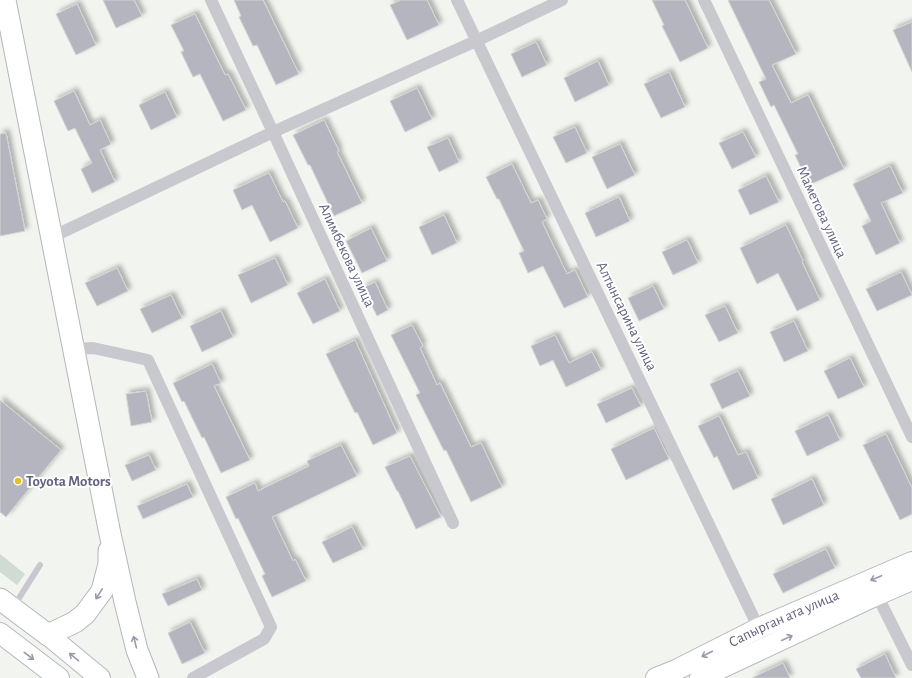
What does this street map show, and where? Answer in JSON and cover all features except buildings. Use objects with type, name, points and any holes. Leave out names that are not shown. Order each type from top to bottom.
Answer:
[{"type":"highway","points":[[5,0],[125,602],[137,650],[148,678]]},
{"type":"highway","points":[[6,604],[48,635],[75,622],[85,614],[102,591],[109,564],[110,529]]},
{"type":"main road","name":"Сапырган ата улица","points":[[656,678],[676,670],[759,628],[912,562]]},
{"type":"main road","name":"Сапырган ата улица","points":[[700,678],[912,580]]},
{"type":"main road","points":[[0,633],[59,678]]},
{"type":"main road","points":[[48,635],[100,678]]},
{"type":"street","name":"Алимбекова улица","points":[[211,0],[453,523]]},
{"type":"street","name":"Алтынсарина улица","points":[[457,0],[767,647]]},
{"type":"street","points":[[52,237],[273,132],[476,41],[562,0]]},
{"type":"street","name":"Маметова улица","points":[[704,0],[912,437]]},
{"type":"street","points":[[74,349],[93,348],[148,360],[271,627],[264,639],[193,678]]},
{"type":"street","points":[[878,596],[912,665]]},
{"type":"lane","points":[[6,604],[40,565]]},
{"type":"shaded area","points":[[0,554],[25,574],[17,585],[0,572]]},
{"type":"place","name":"Toyota Motors","points":[[18,481]]}]
